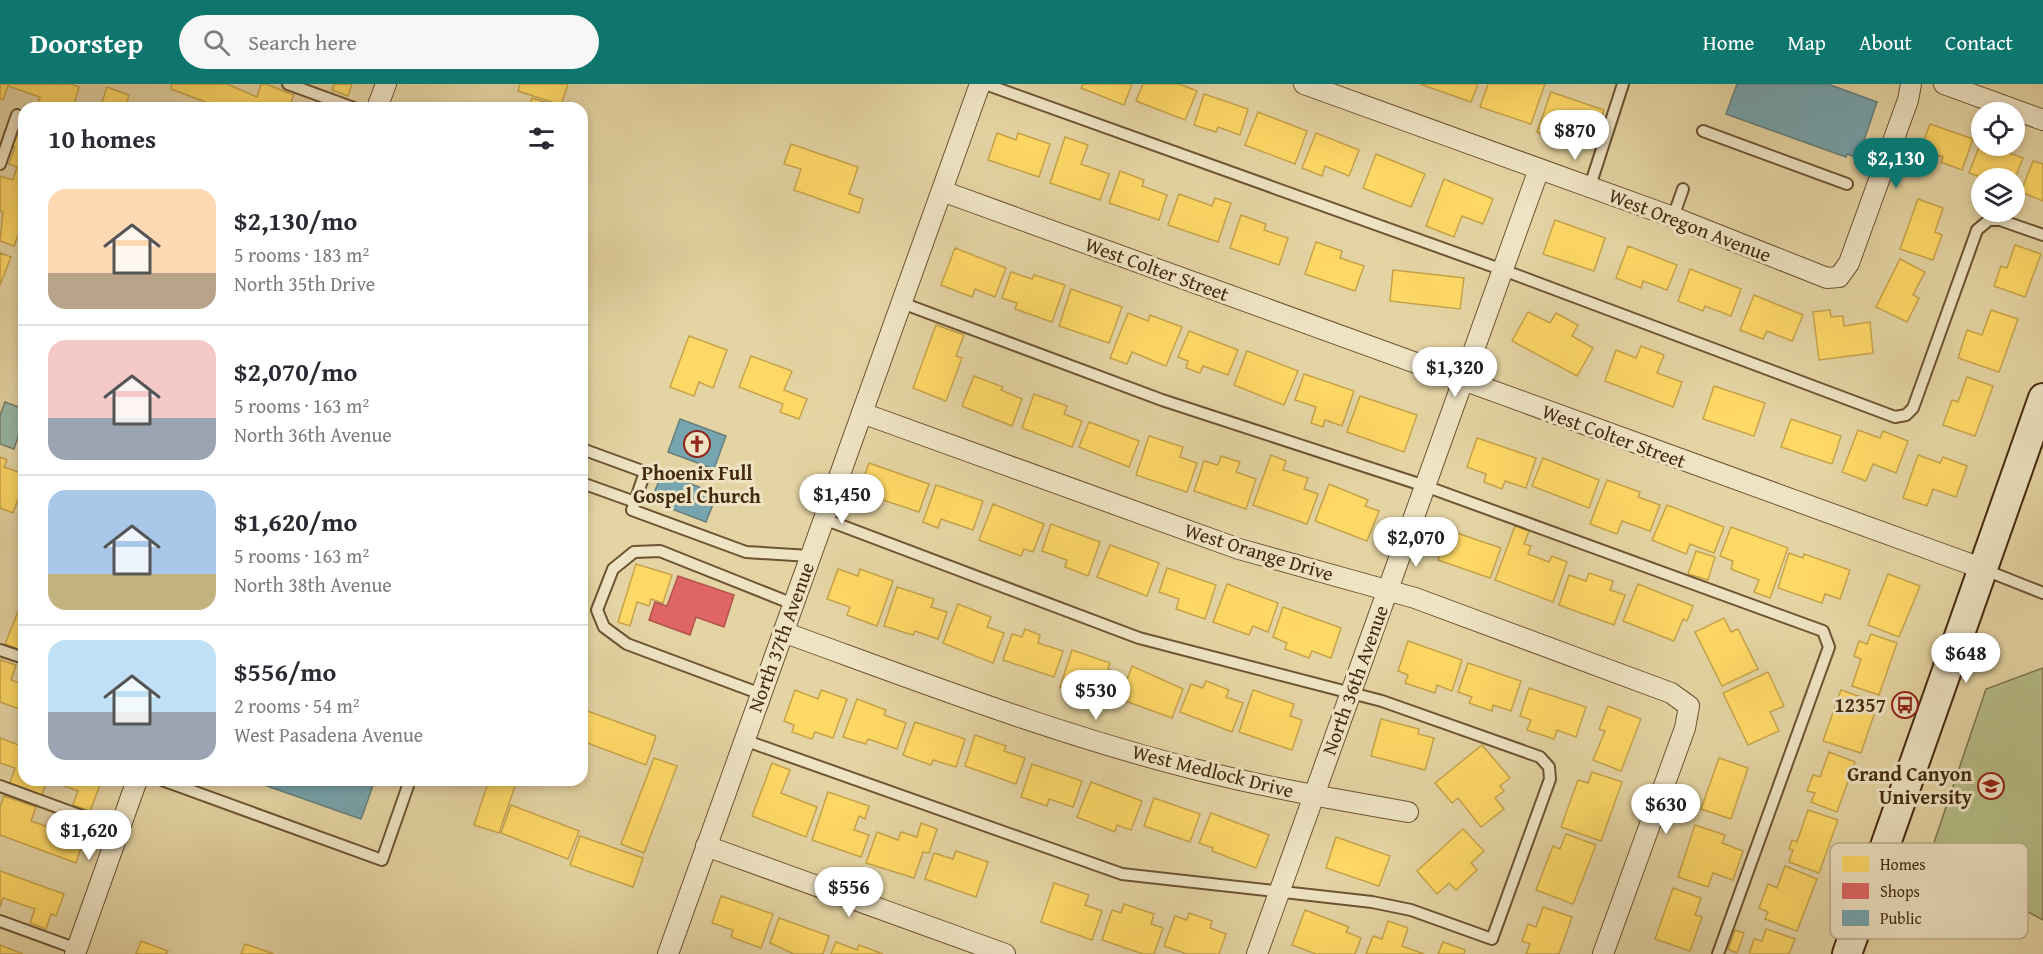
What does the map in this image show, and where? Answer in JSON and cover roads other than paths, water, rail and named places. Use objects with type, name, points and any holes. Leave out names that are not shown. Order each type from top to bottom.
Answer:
[{"type":"main road","points":[[1886,843],[2043,398]]},
{"type":"main road","points":[[1847,954],[1852,939]]},
{"type":"street","points":[[379,102],[386,84]]},
{"type":"street","name":"North 37th Avenue","points":[[668,954],[980,84]]},
{"type":"street","name":"West Oregon Avenue","points":[[1304,84],[1590,186],[1827,278],[1839,277],[1849,263],[1908,100],[1911,84]]},
{"type":"street","points":[[1944,84],[2043,120]]},
{"type":"street","name":"North 36th Avenue","points":[[1257,954],[1539,169]]},
{"type":"street","name":"West Colter Street","points":[[942,191],[1981,568]]},
{"type":"street","name":"West Orange Drive","points":[[862,413],[1239,549],[1388,590],[1671,693],[1689,706],[1685,728],[1603,954]]},
{"type":"street","name":"West Medlock Drive","points":[[783,632],[1024,717],[1130,751],[1202,771],[1408,812]]},
{"type":"street","points":[[76,952],[135,786]]},
{"type":"street","points":[[706,846],[1005,954]]},
{"type":"lane","points":[[288,84],[338,102]]},
{"type":"lane","points":[[986,84],[1503,270],[1895,417],[1906,415],[1914,408],[1977,230],[1989,220],[2000,220],[2043,235]]},
{"type":"lane","points":[[1590,186],[1623,84]]},
{"type":"lane","points":[[0,164],[18,115]]},
{"type":"lane","points":[[1703,131],[1847,184]]},
{"type":"lane","points":[[1673,218],[1683,189]]},
{"type":"lane","points":[[902,303],[1162,400],[1425,486],[1823,631],[1829,647],[1718,954]]},
{"type":"lane","points":[[588,451],[645,472],[632,510],[746,552],[810,556]]},
{"type":"lane","points":[[588,485],[635,502]]},
{"type":"lane","points":[[744,740],[1122,874],[1372,902],[1411,910],[1492,939],[1550,778],[1549,767],[1540,757],[1382,701],[1139,638],[824,519]]},
{"type":"lane","points":[[761,694],[627,644],[604,627],[597,610],[613,569],[634,552],[660,551],[793,604]]},
{"type":"lane","points":[[1981,568],[2043,593]]},
{"type":"lane","points":[[0,650],[18,656]]},
{"type":"lane","points":[[0,786],[120,830]]},
{"type":"lane","points":[[178,786],[382,860],[408,786]]},
{"type":"lane","points":[[0,921],[76,952]]},
{"type":"place","name":"Phoenix Full Gospel Church","points":[[697,444]]},
{"type":"place","name":"12357","points":[[1905,705]]},
{"type":"place","name":"Grand Canyon University","points":[[1991,786]]}]
